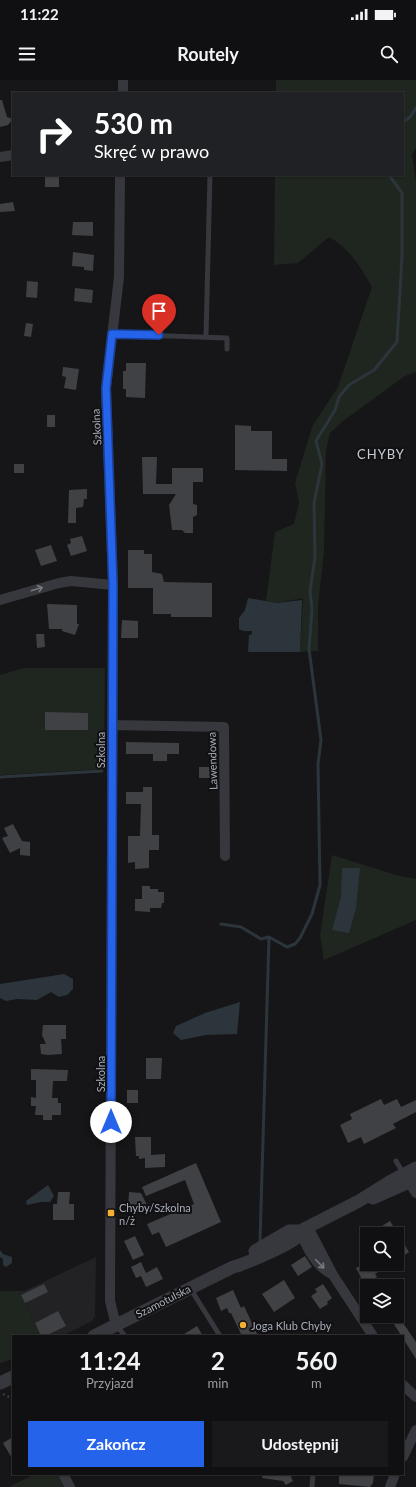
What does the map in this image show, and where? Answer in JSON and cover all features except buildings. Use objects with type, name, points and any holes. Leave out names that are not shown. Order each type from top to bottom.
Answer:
[{"type":"street","points":[[123,80],[123,92]]},
{"type":"street","points":[[0,157],[12,155]]},
{"type":"street","name":"Szkolna","points":[[116,1325],[110,1301],[113,585],[106,388],[119,277],[120,176]]},
{"type":"street","points":[[0,600],[71,581],[113,585]]},
{"type":"street","name":"Lawendowa","points":[[112,725],[224,727],[225,856]]},
{"type":"street","name":"Szamotulska","points":[[96,1335],[233,1267],[242,1259],[289,1231],[304,1229],[359,1201],[384,1194],[411,1182],[416,1168]]},
{"type":"street","points":[[304,1229],[312,1256],[322,1267],[333,1275],[372,1335]]},
{"type":"street","points":[[404,1385],[416,1397]]},
{"type":"street","points":[[404,1454],[416,1430]]},
{"type":"street","points":[[64,1475],[70,1487]]},
{"type":"street","points":[[390,1487],[395,1475]]},
{"type":"lane","points":[[206,336],[210,176]]},
{"type":"lane","points":[[112,334],[206,336],[227,338],[227,349]]},
{"type":"lane","points":[[396,1161],[411,1182]]},
{"type":"lane","points":[[190,1288],[219,1335]]},
{"type":"lane","points":[[116,1325],[124,1335]]},
{"type":"lane","points":[[312,1487],[313,1475]]},
{"type":"path","points":[[0,1394],[9,1397]]},
{"type":"shaded area","points":[[276,80],[416,80],[416,148],[412,155],[416,182],[416,372],[405,376],[343,421],[330,433],[326,450],[324,551],[318,606],[318,651],[300,652],[303,598],[277,603],[266,601],[275,532],[294,524],[299,502],[295,483],[310,434],[313,425],[338,387],[372,287],[348,252],[329,237],[298,263],[274,265],[275,176],[404,176],[404,92],[276,92]]},
{"type":"shaded area","points":[[248,598],[277,603],[302,600],[300,652],[248,652],[249,635],[252,634],[252,631],[243,631],[239,629],[239,618],[245,610]]},
{"type":"shaded area","points":[[24,668],[105,668],[104,769],[0,775],[0,675]]},
{"type":"shaded area","points":[[332,855],[396,875],[416,879],[416,920],[324,960],[320,935]]},
{"type":"shaded area","points":[[342,868],[360,868],[356,908],[349,933],[332,930],[341,897]]},
{"type":"shaded area","points":[[64,974],[73,979],[73,989],[67,995],[59,997],[51,992],[37,1000],[17,999],[6,1001],[0,998],[0,984]]},
{"type":"shaded area","points":[[240,1002],[237,1034],[206,1035],[181,1040],[173,1033],[176,1026],[205,1013]]},
{"type":"shaded area","points":[[48,1185],[54,1196],[50,1202],[27,1205],[26,1201]]},
{"type":"shaded area","points":[[0,1250],[3,1254],[12,1257],[12,1263],[6,1267],[3,1265],[3,1259],[0,1257]]},
{"type":"shaded area","points":[[96,1257],[95,1316],[92,1321],[64,1335],[41,1335],[19,1291],[24,1291]]},
{"type":"shaded area","points":[[0,1291],[19,1291],[41,1335],[12,1335],[12,1359],[0,1363]]},
{"type":"shaded area","points":[[33,1475],[58,1475],[64,1487],[9,1487]]},
{"type":"waterway","points":[[404,121],[410,117],[416,108]]},
{"type":"waterway","points":[[221,924],[241,927],[261,939],[269,937],[287,947],[295,944],[300,938],[312,914],[320,885],[318,764],[321,740],[309,649],[312,609],[310,591],[315,557],[314,503],[322,464],[316,441],[335,410],[339,397],[349,385],[374,370],[397,342],[402,256],[402,193],[390,176]]},
{"type":"waterway","points":[[0,777],[102,771]]},
{"type":"waterway","points":[[260,1241],[269,937]]},
{"type":"place","name":"Chyby/Szkolna n/ż","points":[[111,1213]]},
{"type":"place","name":"Joga Klub Chyby","points":[[243,1325]]},
{"type":"district","name":"CHYBY","points":[[381,454]]},
{"type":"route","points":[[111,1122],[113,585],[106,388],[108,356],[112,334],[159,335]]}]
